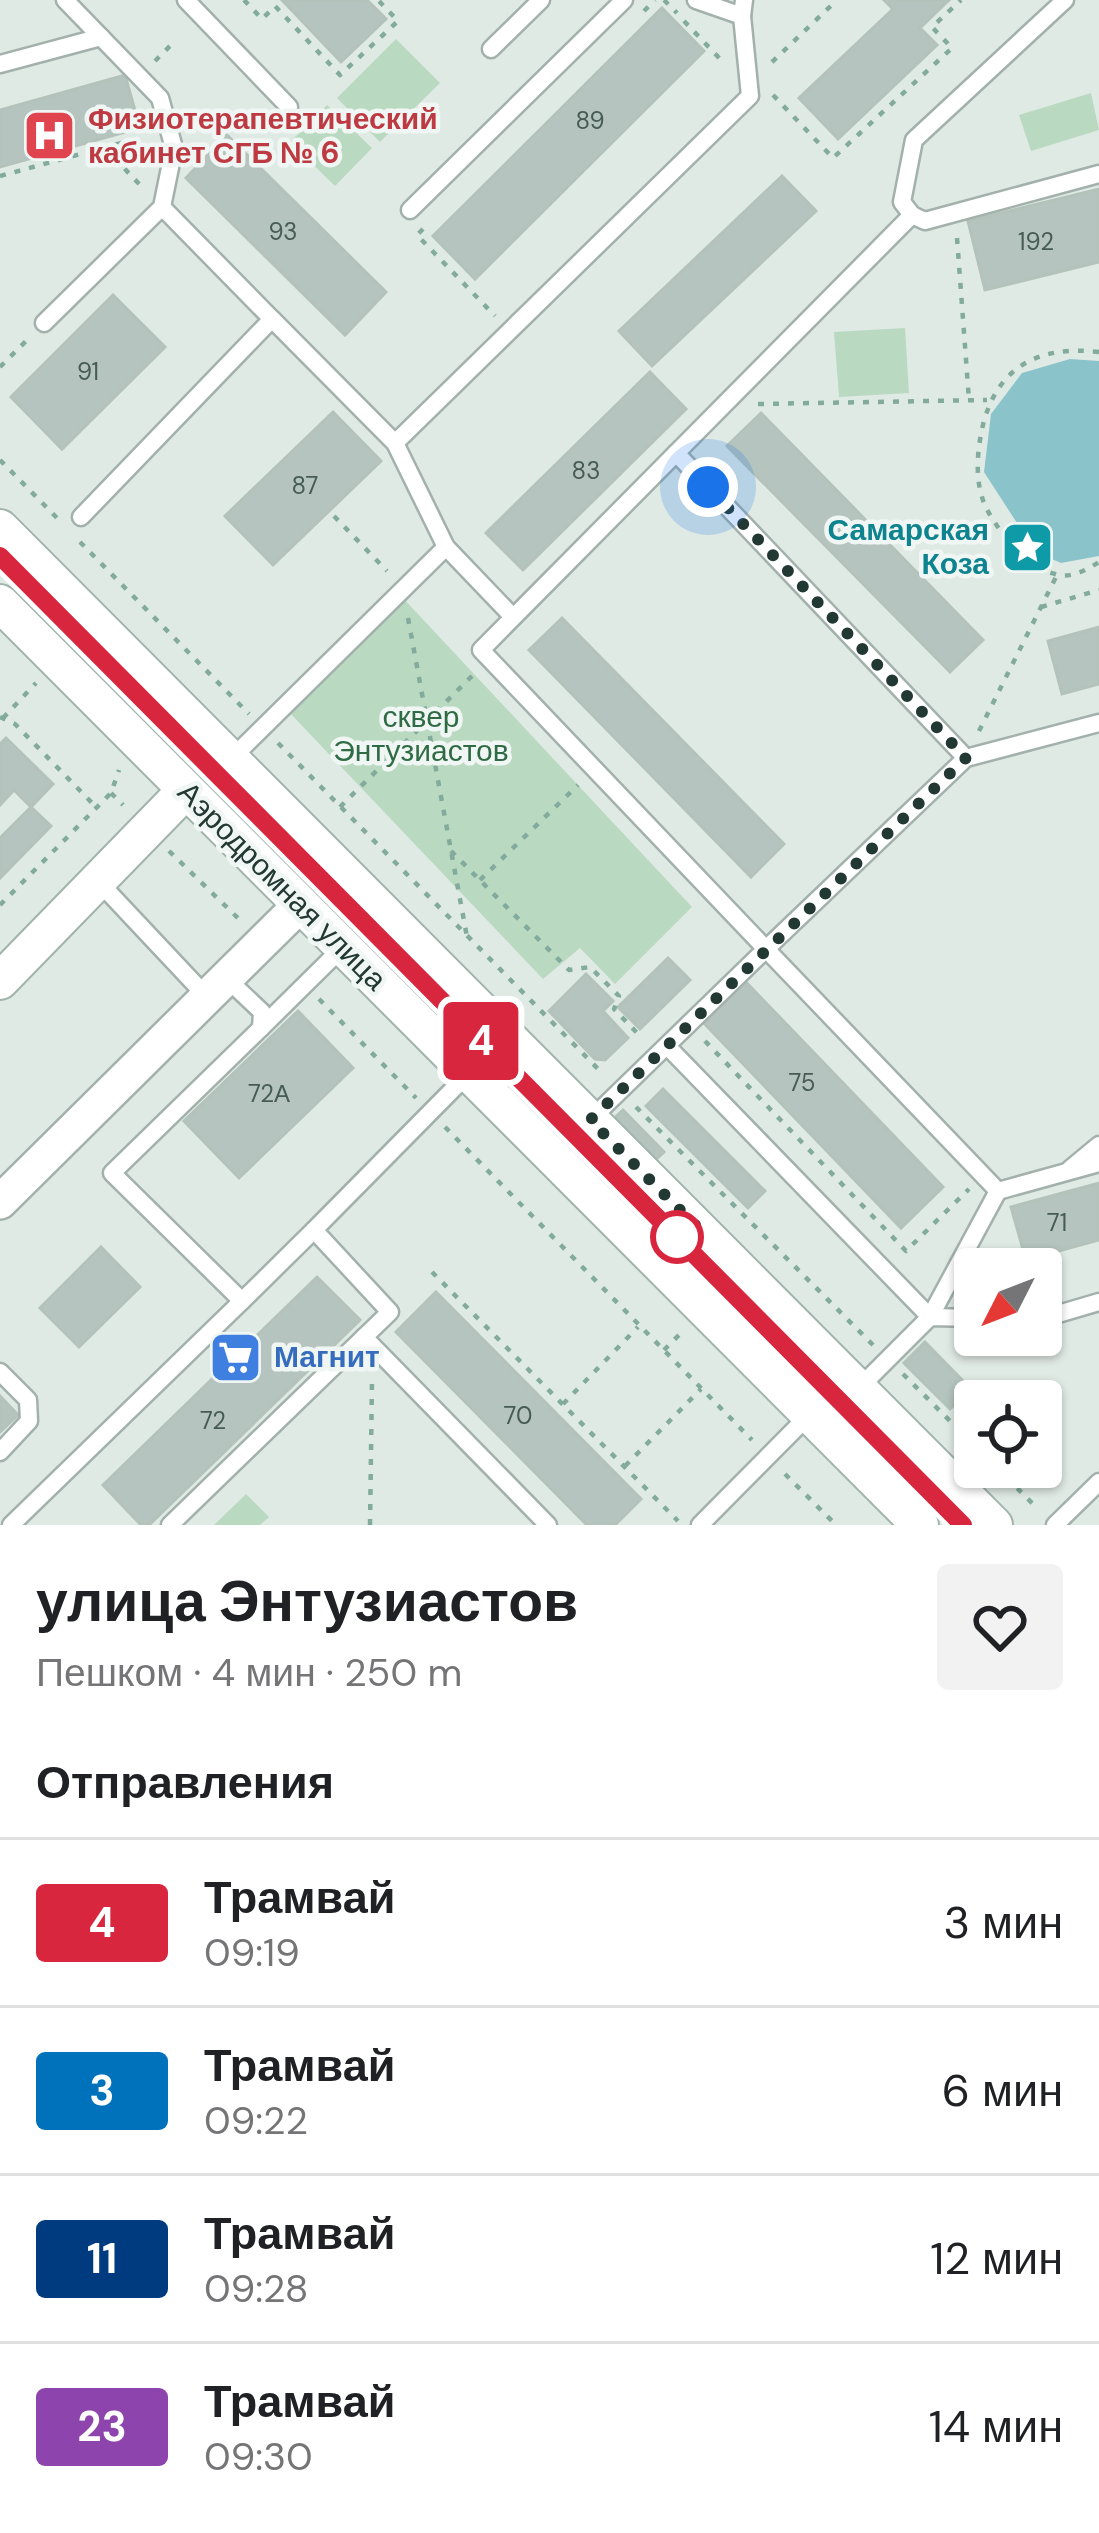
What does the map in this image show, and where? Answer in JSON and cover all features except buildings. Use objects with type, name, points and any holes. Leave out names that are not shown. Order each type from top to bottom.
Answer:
[{"type":"main road","name":"Аэродромная улица","points":[[0,528],[994,1525]]},
{"type":"main road","name":"Аэродромная улица","points":[[0,603],[920,1525]]},
{"type":"main road","points":[[0,981],[186,790]]},
{"type":"street","points":[[0,1202],[300,905]]},
{"type":"lane","points":[[44,323],[161,207],[173,148],[160,98],[65,0]]},
{"type":"lane","points":[[186,0],[289,107]]},
{"type":"lane","points":[[491,49],[541,0]]},
{"type":"lane","points":[[410,210],[624,0]]},
{"type":"lane","points":[[395,443],[750,96],[743,8],[697,0]]},
{"type":"lane","points":[[1065,0],[914,140],[902,202],[911,215],[925,221],[1099,174]]},
{"type":"lane","points":[[0,64],[101,37]]},
{"type":"lane","points":[[161,207],[395,443],[446,548],[513,616]]},
{"type":"lane","points":[[911,215],[481,650],[998,1191]]},
{"type":"lane","points":[[81,517],[272,319]]},
{"type":"lane","points":[[676,453],[966,758]]},
{"type":"lane","points":[[231,760],[446,548]]},
{"type":"lane","points":[[590,1120],[966,758],[1099,723]]},
{"type":"lane","points":[[98,881],[217,987],[262,1012],[261,1028]]},
{"type":"lane","points":[[242,1301],[112,1173],[343,947]]},
{"type":"lane","points":[[667,1046],[930,1318],[954,1318]]},
{"type":"lane","points":[[11,1525],[470,1072]]},
{"type":"lane","points":[[1064,1173],[1099,1145]]},
{"type":"lane","points":[[858,1389],[930,1318],[998,1191],[1099,1163]]},
{"type":"lane","points":[[170,1525],[368,1341],[390,1312],[314,1230]]},
{"type":"lane","points":[[1062,1313],[1099,1302]]},
{"type":"lane","points":[[368,1341],[548,1525]]},
{"type":"lane","points":[[0,1372],[28,1400],[29,1421],[0,1451]]},
{"type":"lane","points":[[700,1525],[811,1414]]},
{"type":"lane","points":[[1055,1525],[1099,1482]]},
{"type":"path","points":[[244,0],[262,19],[275,6],[340,75],[398,21],[378,0]]},
{"type":"path","points":[[638,17],[655,0]]},
{"type":"path","points":[[664,0],[724,63]]},
{"type":"path","points":[[772,62],[838,0]]},
{"type":"path","points":[[766,88],[833,158],[952,48],[932,27],[961,0]]},
{"type":"path","points":[[0,176],[143,137]]},
{"type":"path","points":[[104,147],[161,207]]},
{"type":"path","points":[[955,212],[969,400]]},
{"type":"path","points":[[434,218],[417,235],[508,330]]},
{"type":"path","points":[[0,367],[44,323]]},
{"type":"path","points":[[1099,352],[1075,349],[1043,354],[1012,371],[988,400],[978,448],[985,506],[1024,554],[1057,575],[1080,572],[1099,562]]},
{"type":"path","points":[[723,405],[988,400]]},
{"type":"path","points":[[0,460],[954,1426]]},
{"type":"path","points":[[334,516],[403,590],[467,937]]},
{"type":"path","points":[[966,758],[1057,575]]},
{"type":"path","points":[[1041,607],[1099,590]]},
{"type":"path","points":[[340,807],[490,659]]},
{"type":"path","points":[[37,682],[1,718],[15,724],[97,808]]},
{"type":"path","points":[[481,880],[595,769]]},
{"type":"path","points":[[0,904],[111,793]]},
{"type":"path","points":[[147,830],[262,942]]},
{"type":"path","points":[[451,851],[569,970],[590,967],[619,996],[614,1009],[643,1040]]},
{"type":"path","points":[[305,985],[836,1525]]},
{"type":"path","points":[[689,1024],[906,1251],[983,1176]]},
{"type":"path","points":[[432,1272],[682,1525]]},
{"type":"path","points":[[563,1404],[639,1326]]},
{"type":"path","points":[[368,1341],[370,1525]]},
{"type":"path","points":[[625,1466],[701,1389]]},
{"type":"path","points":[[1017,1488],[1039,1510]]},
{"type":"green space","points":[[396,39],[440,83],[380,142],[337,98]]},
{"type":"green space","points":[[1091,93],[1099,130],[1031,151],[1019,115]]},
{"type":"green space","points":[[327,105],[372,148],[335,186],[290,142]]},
{"type":"green space","points":[[905,328],[909,393],[839,397],[834,332]]},
{"type":"green space","name":"сквер Энтузиастов","points":[[402,597],[692,907],[615,984],[580,948],[543,979],[288,711]]},
{"type":"green space","points":[[246,1494],[269,1517],[260,1525],[214,1525]]},
{"type":"water","points":[[1070,359],[1099,361],[1099,556],[1061,563],[1026,537],[984,472],[991,414],[1022,373]]},
{"type":"tram line","points":[[0,556],[963,1525]]},
{"type":"tram line","name":"4","points":[[0,556],[963,1525]]},
{"type":"place","name":"Физиотерапевтический кабинет СГБ № 6","points":[[49,136]]},
{"type":"place","name":"Самарская Коза","points":[[1028,547]]},
{"type":"place","name":"Магнит","points":[[235,1357]]},
{"type":"route","points":[[677,1237],[695,1225],[590,1120],[966,758],[708,487]]}]
